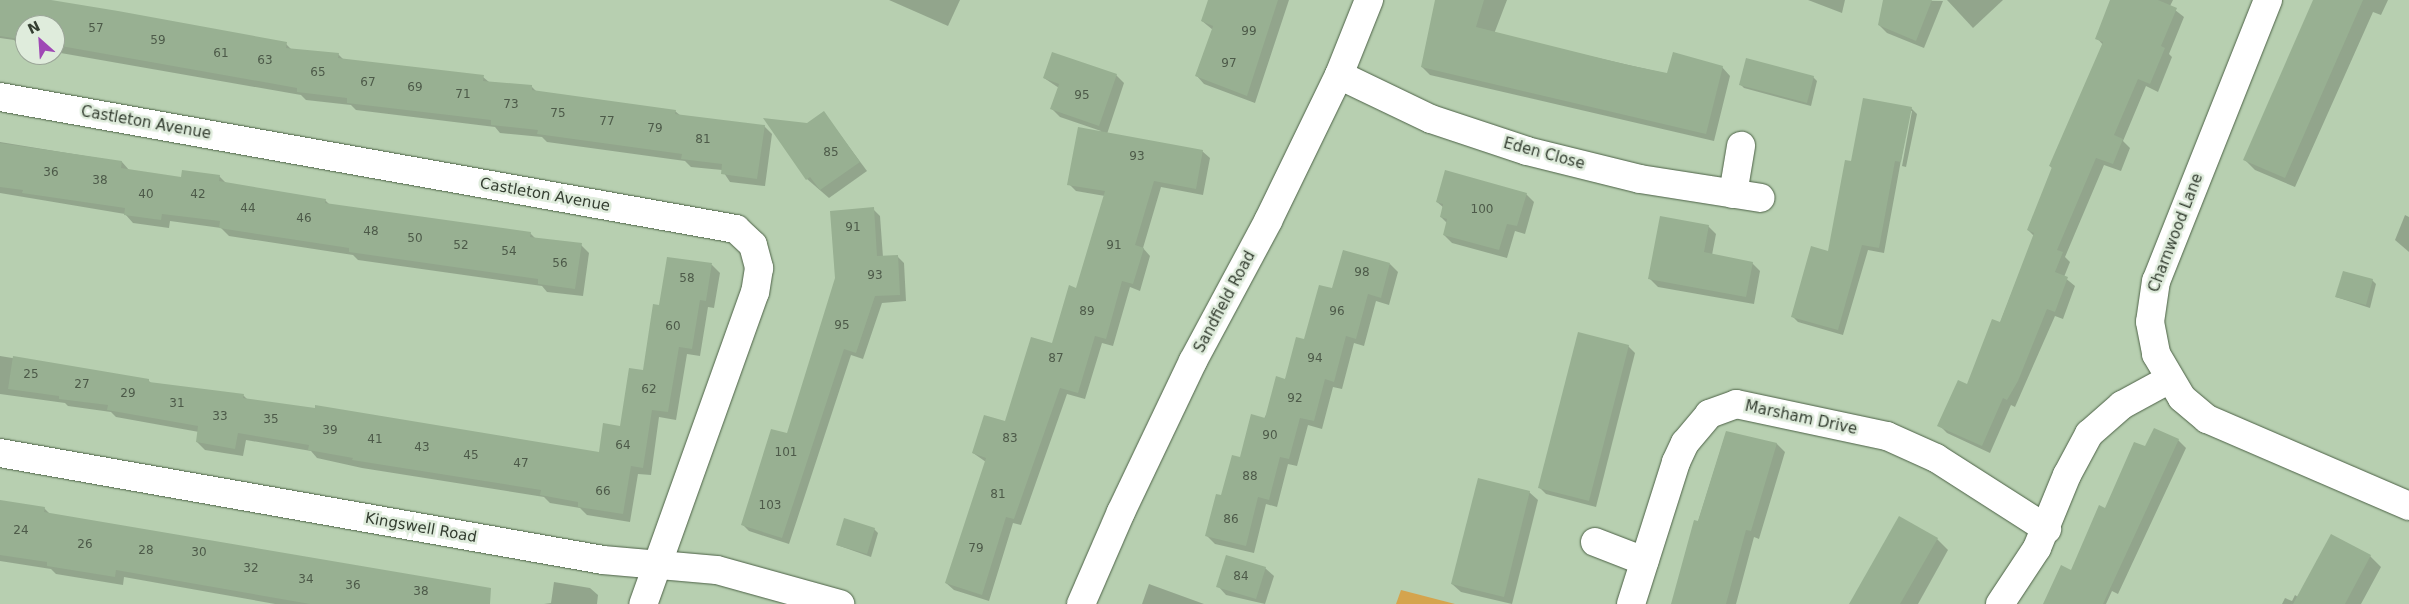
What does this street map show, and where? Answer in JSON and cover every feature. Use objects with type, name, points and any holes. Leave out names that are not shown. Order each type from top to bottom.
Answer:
[{"type":"street","name":"Sandfield Road","points":[[1081,604],[1121,512],[1194,360],[1268,222],[1339,75],[1370,0]]},
{"type":"street","name":"Charnwood Lane","points":[[2268,0],[2156,281],[2150,322],[2156,354],[2168,380],[2193,410],[2216,424],[2409,506]]},
{"type":"street","name":"Eden Close","points":[[1339,75],[1431,119],[1527,151],[1640,179],[1761,198]]},
{"type":"street","name":"Castleton Avenue","points":[[0,97],[736,230],[754,245],[759,268],[755,292],[660,563],[643,604]]},
{"type":"street","points":[[1733,194],[1741,146]]},
{"type":"street","points":[[2000,604],[2047,529],[2067,474],[2089,434],[2122,405],[2168,380]]},
{"type":"street","name":"Marsham Drive","points":[[1630,604],[1676,462],[1685,443],[1709,414],[1736,404],[1887,436],[1936,458],[2047,529]]},
{"type":"street","name":"Kingswell Road","points":[[0,453],[603,560],[660,563],[717,570],[760,579],[840,604]]},
{"type":"street","points":[[1595,542],[1644,561]]},
{"type":"shaded area","points":[[1401,590],[1455,604],[1396,604]]},
{"type":"building","points":[[0,0],[51,0],[287,42],[286,48],[339,53],[338,58],[484,75],[483,81],[532,85],[532,90],[676,110],[675,114],[765,125],[757,179],[721,174],[722,164],[681,159],[682,154],[537,134],[538,130],[491,125],[491,120],[347,103],[347,98],[297,92],[297,88],[65,47],[65,15],[15,15],[15,38],[0,36]]},
{"type":"building","points":[[1208,0],[1278,0],[1247,96],[1195,76],[1213,26],[1201,21]]},
{"type":"building","points":[[1435,0],[1484,0],[1476,27],[1628,65],[1667,73],[1673,52],[1723,66],[1706,134],[1421,67]]},
{"type":"building","points":[[1883,0],[1932,0],[1916,41],[1878,25]]},
{"type":"building","points":[[2110,0],[2158,0],[2177,8],[2161,46],[2165,48],[2150,84],[2138,79],[2114,135],[2123,139],[2113,164],[2096,158],[2057,250],[2063,252],[2055,272],[2068,277],[2055,312],[2047,309],[2018,381],[2007,400],[2003,398],[1982,446],[1937,426],[1958,380],[1967,384],[1992,319],[2000,322],[2034,233],[2027,230],[2052,167],[2049,166],[2103,42],[2095,39]]},
{"type":"building","points":[[2313,0],[2363,0],[2285,178],[2243,160]]},
{"type":"building","points":[[1052,52],[1117,74],[1099,126],[1050,109],[1059,84],[1043,78]]},
{"type":"building","points":[[1746,58],[1814,76],[1807,103],[1739,85]]},
{"type":"building","points":[[1863,98],[1912,107],[1901,162],[1895,161],[1879,248],[1862,245],[1838,330],[1791,317],[1811,246],[1828,251],[1845,160],[1851,161]]},
{"type":"building","points":[[824,111],[860,162],[820,190],[810,177],[806,180],[763,118],[807,123]]},
{"type":"building","points":[[1078,127],[1203,150],[1196,189],[1154,181],[1135,245],[1144,248],[1133,284],[1122,281],[1106,339],[1095,336],[1078,393],[1060,388],[1014,519],[1006,517],[982,595],[945,583],[986,458],[972,453],[984,415],[1005,421],[1031,337],[1052,343],[1069,285],[1076,288],[1105,191],[1067,185]]},
{"type":"building","points":[[0,143],[122,161],[121,168],[181,177],[182,170],[220,175],[219,181],[326,199],[325,203],[531,232],[530,237],[582,243],[575,289],[538,284],[538,279],[349,252],[349,248],[219,228],[220,221],[162,214],[161,220],[124,215],[125,208],[22,193],[23,190],[0,187]]},
{"type":"building","points":[[1445,170],[1527,193],[1517,226],[1507,224],[1499,250],[1443,235],[1447,219],[1440,217],[1443,204],[1436,202]]},
{"type":"building","points":[[874,207],[877,256],[898,255],[900,295],[875,296],[856,353],[844,349],[782,538],[741,525],[771,429],[787,433],[835,278],[830,211]]},
{"type":"building","points":[[1660,216],[1709,225],[1704,252],[1753,262],[1746,297],[1648,279]]},
{"type":"building","points":[[1343,250],[1390,263],[1381,298],[1368,294],[1356,339],[1346,336],[1334,382],[1325,379],[1314,421],[1300,418],[1289,459],[1280,457],[1269,500],[1258,497],[1246,546],[1205,536],[1216,494],[1221,495],[1232,455],[1240,457],[1251,414],[1265,418],[1276,376],[1285,379],[1296,337],[1304,339],[1319,285],[1332,288]]},
{"type":"building","points":[[667,257],[712,263],[706,301],[700,300],[692,349],[679,347],[668,412],[652,410],[643,468],[631,466],[623,514],[578,507],[578,502],[540,495],[541,490],[352,460],[353,458],[308,450],[309,445],[238,433],[235,449],[196,442],[198,426],[107,410],[108,405],[59,399],[59,396],[8,389],[13,356],[149,379],[149,382],[244,394],[243,398],[315,408],[315,405],[599,452],[603,423],[620,426],[629,368],[643,370],[653,304],[659,305]]},
{"type":"building","points":[[2343,271],[2373,279],[2366,305],[2335,297]]},
{"type":"building","points":[[1578,332],[1629,345],[1589,501],[1538,488]]},
{"type":"building","points":[[2154,428],[2179,439],[2103,604],[2043,604],[2061,565],[2071,570],[2099,505],[2105,508],[2134,442],[2145,446]]},
{"type":"building","points":[[1726,431],[1777,443],[1751,531],[1746,530],[1726,604],[1671,604],[1694,520],[1698,521]]},
{"type":"building","points":[[1478,478],[1530,491],[1504,597],[1451,584]]},
{"type":"building","points":[[0,500],[45,507],[44,512],[491,588],[490,604],[310,604],[116,570],[115,577],[47,566],[47,562],[0,555]]},
{"type":"building","points":[[1899,516],[1938,538],[1900,604],[1849,604]]},
{"type":"building","points":[[844,518],[875,528],[867,554],[836,545]]},
{"type":"building","points":[[2331,534],[2371,555],[2345,604],[2293,604]]},
{"type":"building","points":[[1226,555],[1266,567],[1256,599],[1216,587]]}]
